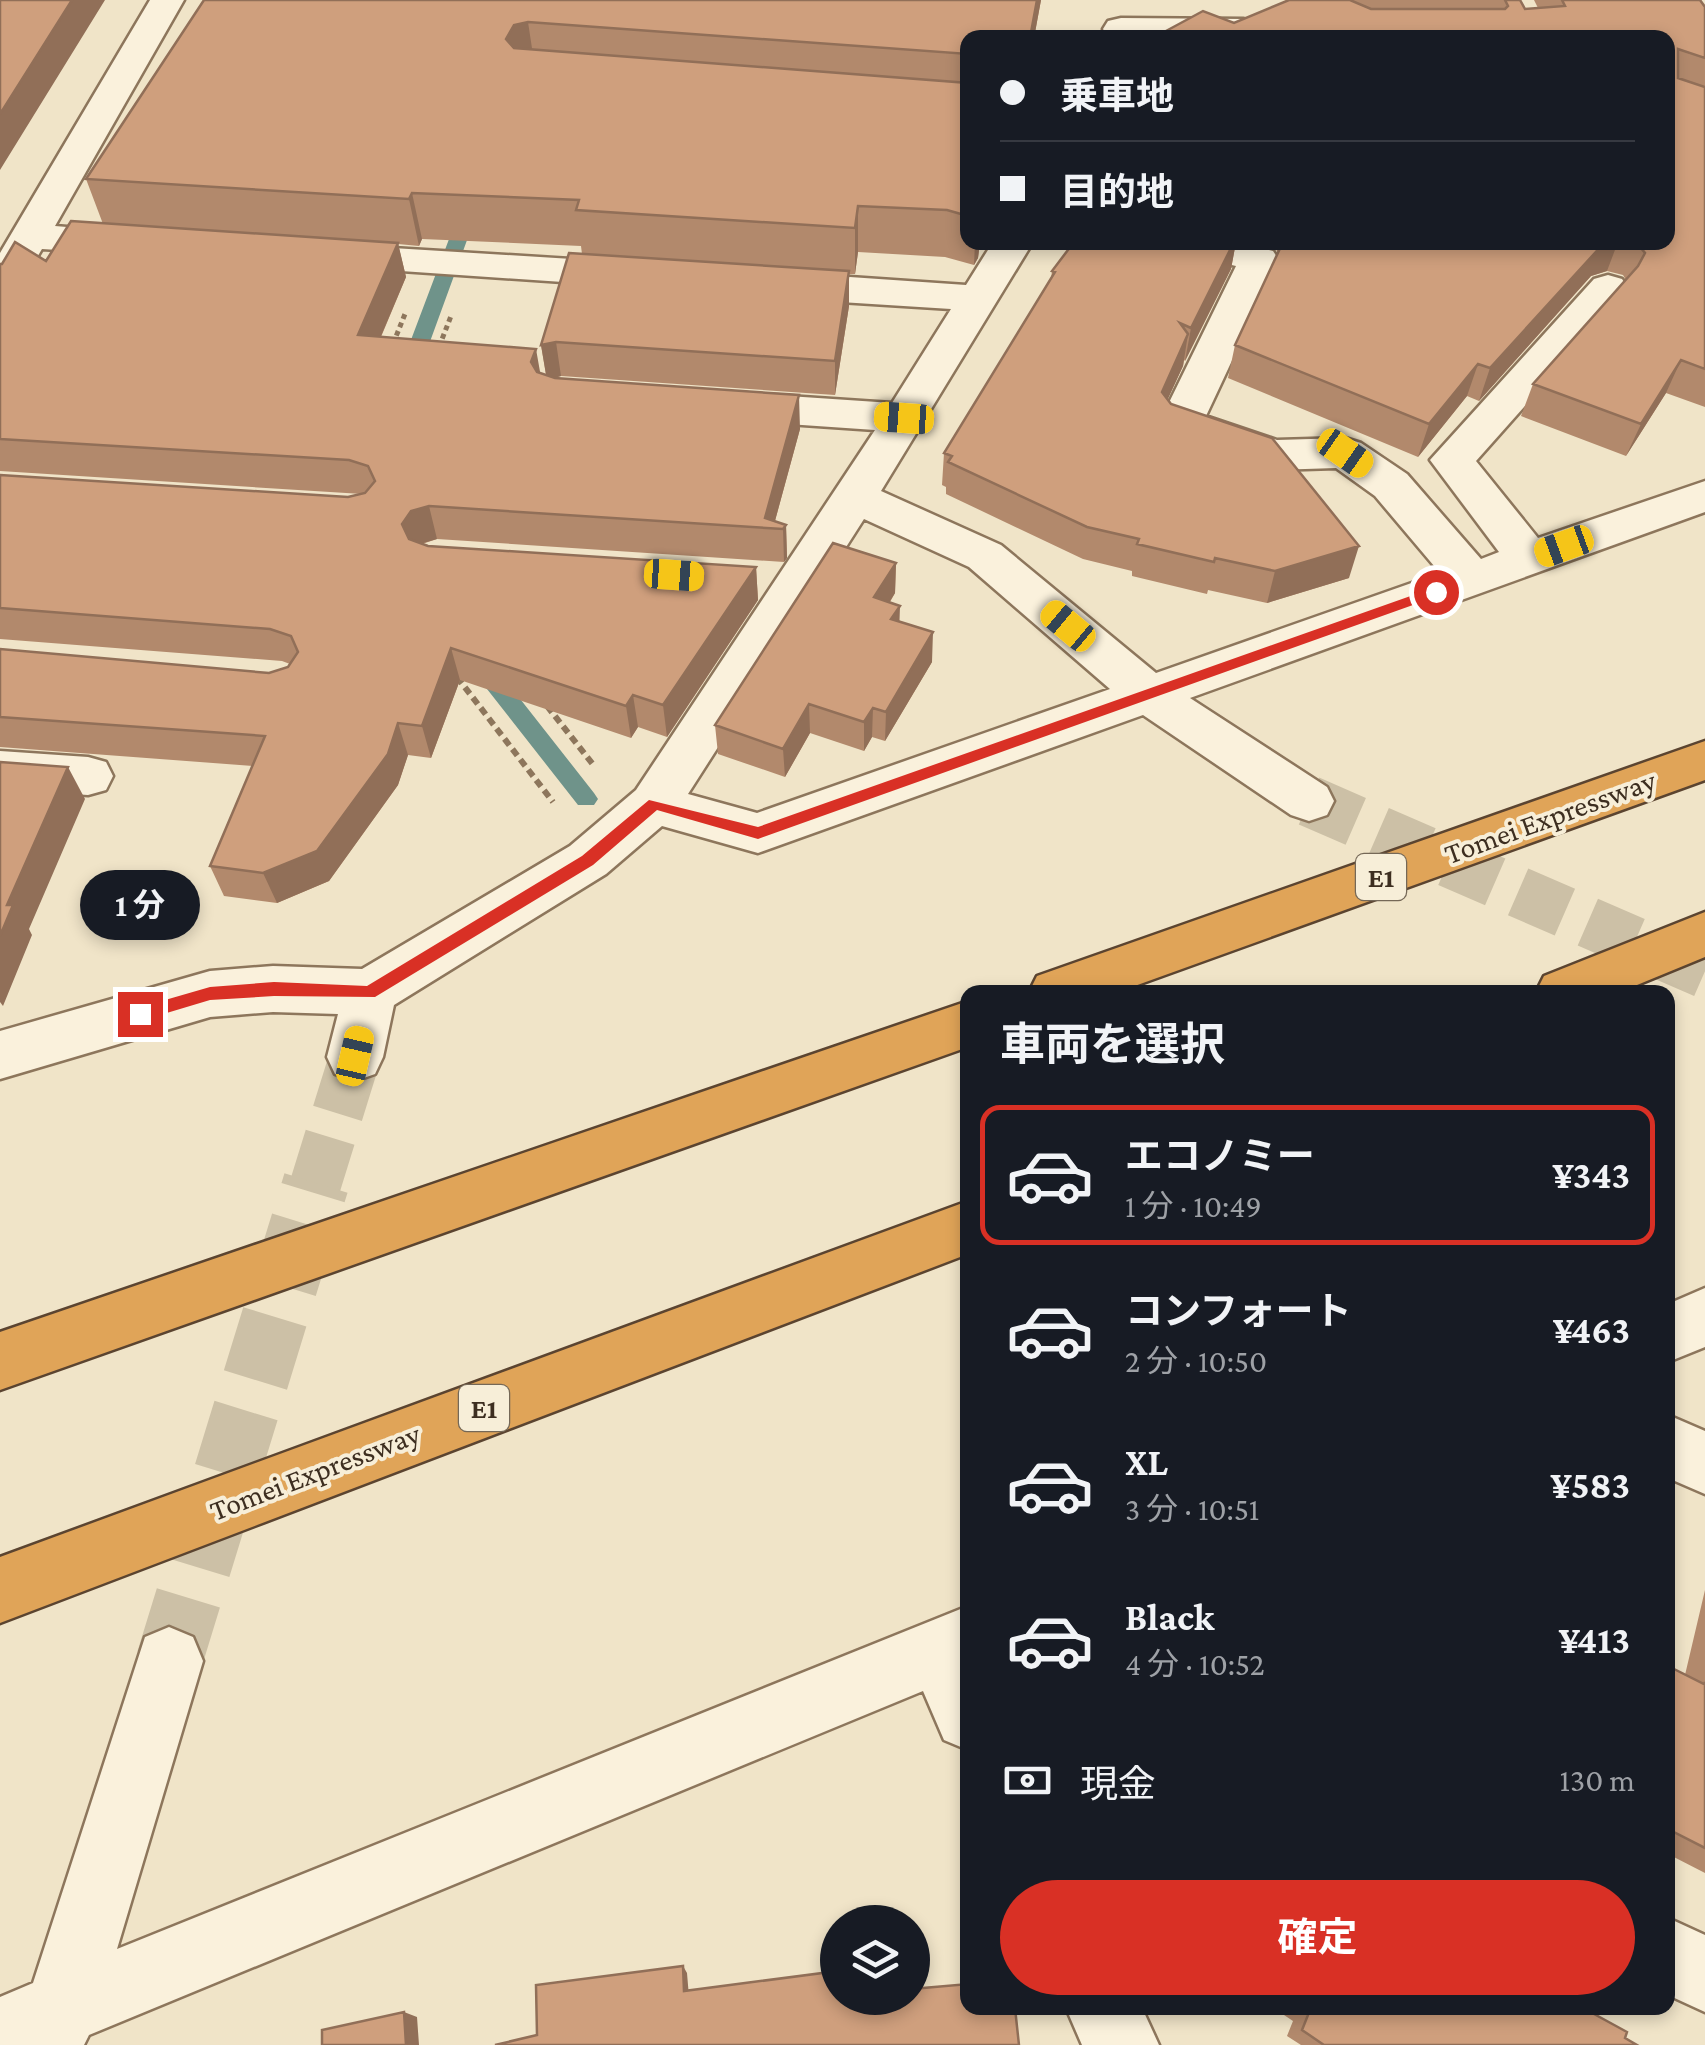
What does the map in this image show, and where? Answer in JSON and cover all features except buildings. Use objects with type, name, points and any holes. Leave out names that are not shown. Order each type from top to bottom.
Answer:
[{"type":"highway","name":"Tomei Expressway","points":[[1076,985],[1705,760]]},
{"type":"highway","points":[[1580,985],[1705,934]]},
{"type":"highway","points":[[0,1361],[960,1027]]},
{"type":"highway","name":"Tomei Expressway","points":[[0,1590],[960,1230]]},
{"type":"street","points":[[0,287],[167,0]]},
{"type":"street","points":[[1243,30],[1278,17]]},
{"type":"street","points":[[1120,22],[1227,30]]},
{"type":"street","points":[[30,236],[168,245]]},
{"type":"street","points":[[0,1055],[210,994],[274,989],[370,992],[588,860],[654,804],[855,497],[1008,250]]},
{"type":"street","points":[[1218,250],[1259,260],[1181,423],[1274,455],[1345,453],[1391,485],[1472,579]]},
{"type":"street","points":[[287,253],[683,278]]},
{"type":"street","points":[[741,282],[978,298]]},
{"type":"street","points":[[1528,558],[1452,460],[1608,288]]},
{"type":"street","points":[[680,402],[904,418]]},
{"type":"street","points":[[654,804],[758,833],[1705,496]]},
{"type":"street","points":[[855,497],[985,556],[1151,696],[1309,800]]},
{"type":"street","points":[[753,580],[799,583]]},
{"type":"street","points":[[0,770],[88,776]]},
{"type":"street","points":[[355,1056],[370,992]]},
{"type":"street","points":[[1675,1331],[1705,1316]]},
{"type":"street","points":[[1675,1449],[1705,1463]]},
{"type":"street","points":[[36,2030],[954,1645],[960,1675]]},
{"type":"street","points":[[36,2030],[169,1661]]},
{"type":"street","points":[[1675,1960],[1705,1975]]},
{"type":"street","points":[[1106,2015],[1121,2045]]},
{"type":"path","points":[[390,350],[426,262]]},
{"type":"path","points":[[438,351],[471,264]]},
{"type":"path","points":[[450,668],[559,810]]},
{"type":"path","points":[[540,697],[598,770]]},
{"type":"waterway","points":[[410,369],[469,210]]},
{"type":"waterway","points":[[484,669],[586,799]]},
{"type":"tunnel","points":[[1309,801],[1705,973]]},
{"type":"tunnel","points":[[315,1186],[355,1057]]},
{"type":"tunnel","points":[[169,1661],[316,1183]]},
{"type":"route","points":[[140,1014],[210,994],[274,989],[370,992],[588,860],[654,804],[758,833],[1436,592]]}]
